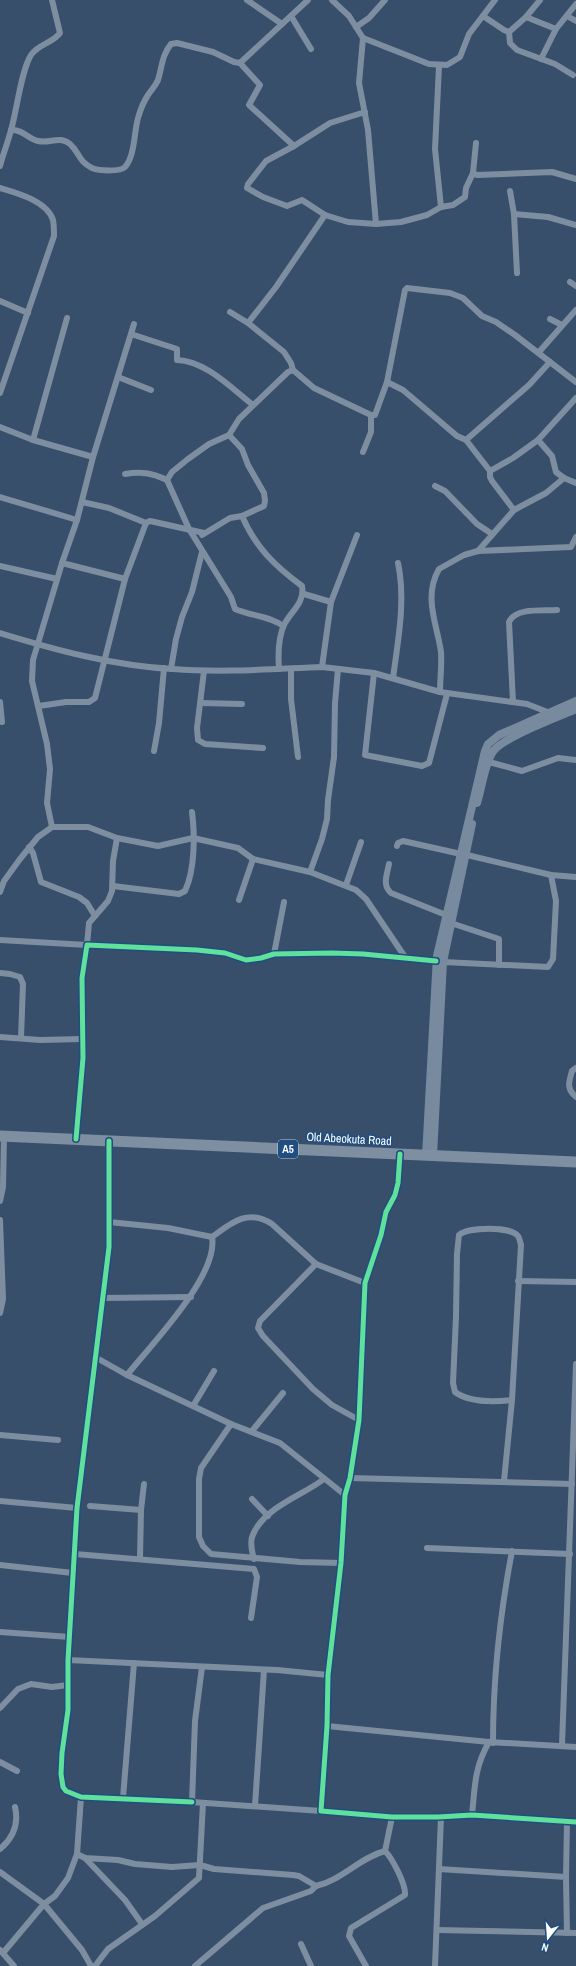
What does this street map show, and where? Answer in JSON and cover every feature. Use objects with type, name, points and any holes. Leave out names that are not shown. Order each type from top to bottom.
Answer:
[{"type":"highway","name":"Old Abeokuta Road","points":[[2,1136],[576,1162]]},
{"type":"street","points":[[0,166],[11,130],[26,66],[36,48],[57,38],[60,33],[52,0]]},
{"type":"street","points":[[247,0],[282,24]]},
{"type":"street","points":[[240,63],[308,0]]},
{"type":"street","points":[[332,0],[349,16],[363,38],[429,64],[439,66],[447,64],[460,57],[469,34],[495,0]]},
{"type":"street","points":[[356,27],[369,18],[385,0]]},
{"type":"street","points":[[508,33],[526,17],[540,0]]},
{"type":"street","points":[[541,59],[556,29],[576,4]]},
{"type":"street","points":[[291,16],[311,49]]},
{"type":"street","points":[[483,16],[508,33],[510,43],[517,50],[541,59],[573,75]]},
{"type":"street","points":[[567,16],[576,21]]},
{"type":"street","points":[[526,17],[556,29]]},
{"type":"street","points":[[363,38],[359,83],[365,112],[374,185],[376,224]]},
{"type":"street","points":[[11,130],[17,130],[40,142],[57,140],[66,141],[74,148],[84,164],[96,170],[102,171],[121,169],[127,164],[133,147],[138,116],[148,95],[154,89],[158,80],[162,58],[171,44],[177,43],[213,52],[240,63],[260,85],[249,105],[294,146]]},
{"type":"street","points":[[439,66],[435,149],[441,207]]},
{"type":"street","points":[[365,112],[330,123],[294,146],[266,161],[248,184],[247,188],[263,197],[287,206],[302,200],[325,215],[348,222],[376,224],[401,222],[427,215],[441,207],[453,205],[465,197],[466,188],[473,173],[476,143]]},
{"type":"street","points":[[473,173],[482,176],[552,172],[576,179]]},
{"type":"street","points":[[0,188],[25,195],[46,210],[53,220],[54,236],[0,393]]},
{"type":"street","points":[[510,191],[514,214],[517,273]]},
{"type":"street","points":[[514,214],[548,217],[576,225]]},
{"type":"street","points":[[248,323],[276,287],[325,215]]},
{"type":"street","points":[[570,282],[576,286]]},
{"type":"street","points":[[371,416],[375,415],[379,408],[388,382],[404,290],[407,288],[450,293],[463,298],[482,316],[496,322],[539,352],[576,382]]},
{"type":"street","points":[[0,301],[28,313]]},
{"type":"street","points":[[539,352],[576,310]]},
{"type":"street","points":[[230,312],[248,323],[284,352],[291,363],[293,370],[314,388],[371,416]]},
{"type":"street","points":[[34,440],[67,318]]},
{"type":"street","points":[[550,319],[562,325]]},
{"type":"street","points":[[52,827],[46,803],[50,769],[48,750],[32,681],[33,660],[62,563],[77,520],[93,457],[134,324]]},
{"type":"street","points":[[131,334],[177,349],[177,360],[188,360],[220,378],[253,405]]},
{"type":"street","points":[[466,440],[529,385],[550,362]]},
{"type":"street","points":[[0,367],[7,369]]},
{"type":"street","points":[[167,480],[172,472],[188,459],[209,444],[229,435],[239,419],[288,372],[293,370]]},
{"type":"street","points":[[118,377],[151,390]]},
{"type":"street","points":[[388,382],[402,390],[457,436],[466,440],[490,471],[492,481],[514,510]]},
{"type":"street","points":[[490,471],[513,458],[538,440],[576,398]]},
{"type":"street","points":[[363,452],[371,432],[371,416]]},
{"type":"street","points":[[0,427],[34,440],[93,457]]},
{"type":"street","points":[[195,539],[230,518],[242,516],[264,506],[264,493],[248,465],[242,449],[229,435]]},
{"type":"street","points":[[538,440],[552,456],[556,472],[564,478],[576,483]]},
{"type":"street","points":[[125,474],[140,471],[167,480],[189,529],[231,597],[235,609],[246,614],[276,620],[283,626]]},
{"type":"street","points":[[478,551],[514,510],[546,493],[564,478]]},
{"type":"street","points":[[435,486],[445,491],[477,524],[492,534]]},
{"type":"street","points":[[0,497],[77,520]]},
{"type":"street","points":[[82,502],[109,508],[146,523]]},
{"type":"street","points":[[242,516],[249,532],[276,566],[302,586],[304,594],[300,603],[283,626],[278,653],[279,669]]},
{"type":"street","points":[[39,706],[66,702],[92,701],[105,659],[125,579],[146,523],[150,520],[204,533]]},
{"type":"street","points":[[322,668],[331,602],[357,535]]},
{"type":"street","points":[[374,673],[365,755],[407,764],[426,766],[429,763],[444,693],[441,652],[431,612],[432,592],[437,572],[441,567],[464,555],[478,551],[571,547],[576,537]]},
{"type":"street","points":[[171,669],[176,639],[182,617],[192,592],[202,552]]},
{"type":"street","points":[[62,563],[125,579]]},
{"type":"street","points":[[392,678],[401,603],[398,563]]},
{"type":"street","points":[[0,566],[57,579]]},
{"type":"street","points":[[304,594],[331,602]]},
{"type":"street","points":[[513,702],[509,622],[511,617],[518,613],[557,610]]},
{"type":"street","points":[[0,633],[37,644],[105,659],[171,669],[204,671],[322,668],[374,673],[444,693],[527,704],[550,713]]},
{"type":"street","points":[[154,751],[159,723],[164,668]]},
{"type":"street","points":[[291,669],[291,699],[298,757]]},
{"type":"street","points":[[310,872],[322,839],[327,819],[334,757],[335,703],[338,669]]},
{"type":"street","points":[[204,671],[197,728],[198,740],[205,744],[263,748]]},
{"type":"street","points":[[440,961],[451,923],[485,751],[488,744],[499,735],[576,701]]},
{"type":"street","points":[[0,702],[2,722]]},
{"type":"street","points":[[201,703],[242,704]]},
{"type":"street","points":[[430,1156],[440,961],[446,915],[489,762],[492,753],[500,744],[576,709]]},
{"type":"street","points":[[489,762],[522,771],[558,758],[576,759]]},
{"type":"street","points":[[113,886],[179,894],[182,893],[186,888],[191,868],[193,838],[192,812]]},
{"type":"street","points":[[0,892],[4,881],[29,847],[38,837],[52,827],[88,827],[117,838],[158,846],[169,845],[193,838],[238,848],[253,859],[310,872],[356,890],[366,899],[405,957]]},
{"type":"street","points":[[76,1139],[83,1058],[82,978],[88,929],[94,916],[108,901],[113,886],[113,861],[117,838]]},
{"type":"street","points":[[397,846],[398,843],[403,841],[551,875],[576,877]]},
{"type":"street","points":[[346,885],[362,842]]},
{"type":"street","points":[[29,847],[33,853],[41,882],[80,897],[87,903],[94,916]]},
{"type":"street","points":[[239,900],[253,859]]},
{"type":"street","points":[[389,864],[385,884],[391,893],[446,915]]},
{"type":"street","points":[[0,940],[197,950],[225,953],[246,960],[274,954],[332,953],[548,967],[552,963],[556,901],[551,875]]},
{"type":"street","points":[[274,954],[284,902]]},
{"type":"street","points":[[451,923],[499,939],[499,965]]},
{"type":"street","points":[[0,973],[20,977],[23,984],[21,1038]]},
{"type":"street","points":[[0,1037],[82,1039]]},
{"type":"street","points":[[576,1068],[572,1071],[568,1084],[569,1090],[576,1097]]},
{"type":"street","points":[[0,1201],[3,1187],[2,1136]]},
{"type":"street","points":[[109,1141],[109,1247],[104,1298],[95,1357],[77,1508],[68,1660],[68,1710],[62,1753],[61,1774],[63,1787],[66,1791],[82,1797],[255,1806],[392,1817],[441,1817],[472,1815],[576,1822]]},
{"type":"street","points":[[320,1811],[327,1726],[328,1675],[341,1563],[345,1495],[350,1478],[359,1420],[365,1283],[381,1234],[386,1212],[395,1195],[398,1183],[400,1154]]},
{"type":"street","points":[[109,1222],[168,1228],[212,1237],[234,1220],[249,1218],[265,1220],[316,1264],[365,1283]]},
{"type":"street","points":[[0,1220],[3,1294],[0,1313]]},
{"type":"street","points":[[504,1481],[512,1400],[521,1245],[518,1236],[514,1233],[494,1229],[463,1231],[459,1235],[457,1254],[453,1382],[455,1392],[464,1398],[486,1401],[512,1400]]},
{"type":"street","points":[[127,1375],[190,1296],[204,1276],[213,1251],[212,1237]]},
{"type":"street","points":[[316,1264],[260,1321],[258,1328],[263,1336],[313,1389],[332,1405],[359,1420]]},
{"type":"street","points":[[518,1282],[576,1282]]},
{"type":"street","points":[[104,1298],[190,1296]]},
{"type":"street","points":[[95,1357],[127,1375],[231,1424],[280,1443],[345,1495]]},
{"type":"street","points":[[562,1745],[576,1364]]},
{"type":"street","points":[[193,1406],[214,1370]]},
{"type":"street","points":[[252,1431],[283,1393]]},
{"type":"street","points":[[231,1424],[201,1468],[198,1497],[199,1537],[203,1546],[211,1554],[254,1559],[341,1563]]},
{"type":"street","points":[[0,1435],[58,1440]]},
{"type":"street","points":[[350,1478],[572,1484]]},
{"type":"street","points":[[254,1559],[251,1546],[252,1538],[258,1527],[268,1516],[324,1479]]},
{"type":"street","points":[[140,1558],[141,1510],[144,1484]]},
{"type":"street","points":[[252,1499],[268,1516]]},
{"type":"street","points":[[0,1501],[77,1508]]},
{"type":"street","points":[[90,1506],[141,1510]]},
{"type":"street","points":[[426,1548],[570,1554]]},
{"type":"street","points":[[472,1815],[476,1770],[480,1758],[491,1742],[493,1703],[502,1611],[512,1551]]},
{"type":"street","points":[[75,1554],[254,1568],[256,1577],[251,1618]]},
{"type":"street","points":[[0,1565],[73,1573]]},
{"type":"street","points":[[568,1612],[576,1613]]},
{"type":"street","points":[[0,1632],[70,1636]]},
{"type":"street","points":[[68,1660],[264,1670],[328,1675]]},
{"type":"street","points":[[123,1798],[134,1663]]},
{"type":"street","points":[[192,1802],[195,1720],[202,1667]]},
{"type":"street","points":[[255,1806],[264,1670]]},
{"type":"street","points":[[0,1708],[18,1689],[31,1684],[52,1687],[68,1685]]},
{"type":"street","points":[[327,1726],[491,1742],[576,1747]]},
{"type":"street","points":[[0,1762],[16,1771]]},
{"type":"street","points":[[14,1966],[2,1952],[44,1904],[55,1896],[68,1878],[78,1854],[82,1797]]},
{"type":"street","points":[[95,1966],[108,1949],[160,1912],[198,1878],[203,1803]]},
{"type":"street","points":[[0,1849],[7,1843],[16,1829],[17,1815],[15,1807]]},
{"type":"street","points":[[384,1851],[392,1817]]},
{"type":"street","points":[[435,1966],[441,1817]]},
{"type":"street","points":[[567,1822],[567,1933]]},
{"type":"street","points":[[195,1966],[263,1908],[311,1891],[316,1886],[338,1877],[366,1858],[384,1851]]},
{"type":"street","points":[[366,1966],[349,1936],[351,1928],[405,1894],[404,1885],[389,1855],[384,1851]]},
{"type":"street","points":[[78,1854],[85,1858],[125,1900],[142,1924]]},
{"type":"street","points":[[85,1858],[172,1866],[200,1865],[214,1869],[293,1875],[299,1876],[316,1886]]},
{"type":"street","points":[[439,1869],[566,1877]]},
{"type":"street","points":[[0,1872],[44,1904],[82,1950],[91,1966]]},
{"type":"street","points":[[437,1930],[576,1933]]},
{"type":"street","points":[[301,1944],[311,1966]]},
{"type":"cycle path","points":[[76,1139],[83,1058],[82,978],[87,945],[197,950],[225,953],[246,960],[274,954],[332,953],[363,954],[436,961]]},
{"type":"cycle path","points":[[109,1141],[109,1247],[77,1508],[68,1660],[68,1710],[62,1753],[61,1774],[63,1787],[66,1791],[81,1797],[192,1802]]},
{"type":"cycle path","points":[[400,1154],[398,1183],[395,1195],[386,1212],[381,1235],[365,1283],[359,1420],[350,1478],[345,1495],[341,1563],[328,1675],[327,1726],[321,1811],[392,1817],[472,1815],[576,1822]]}]
